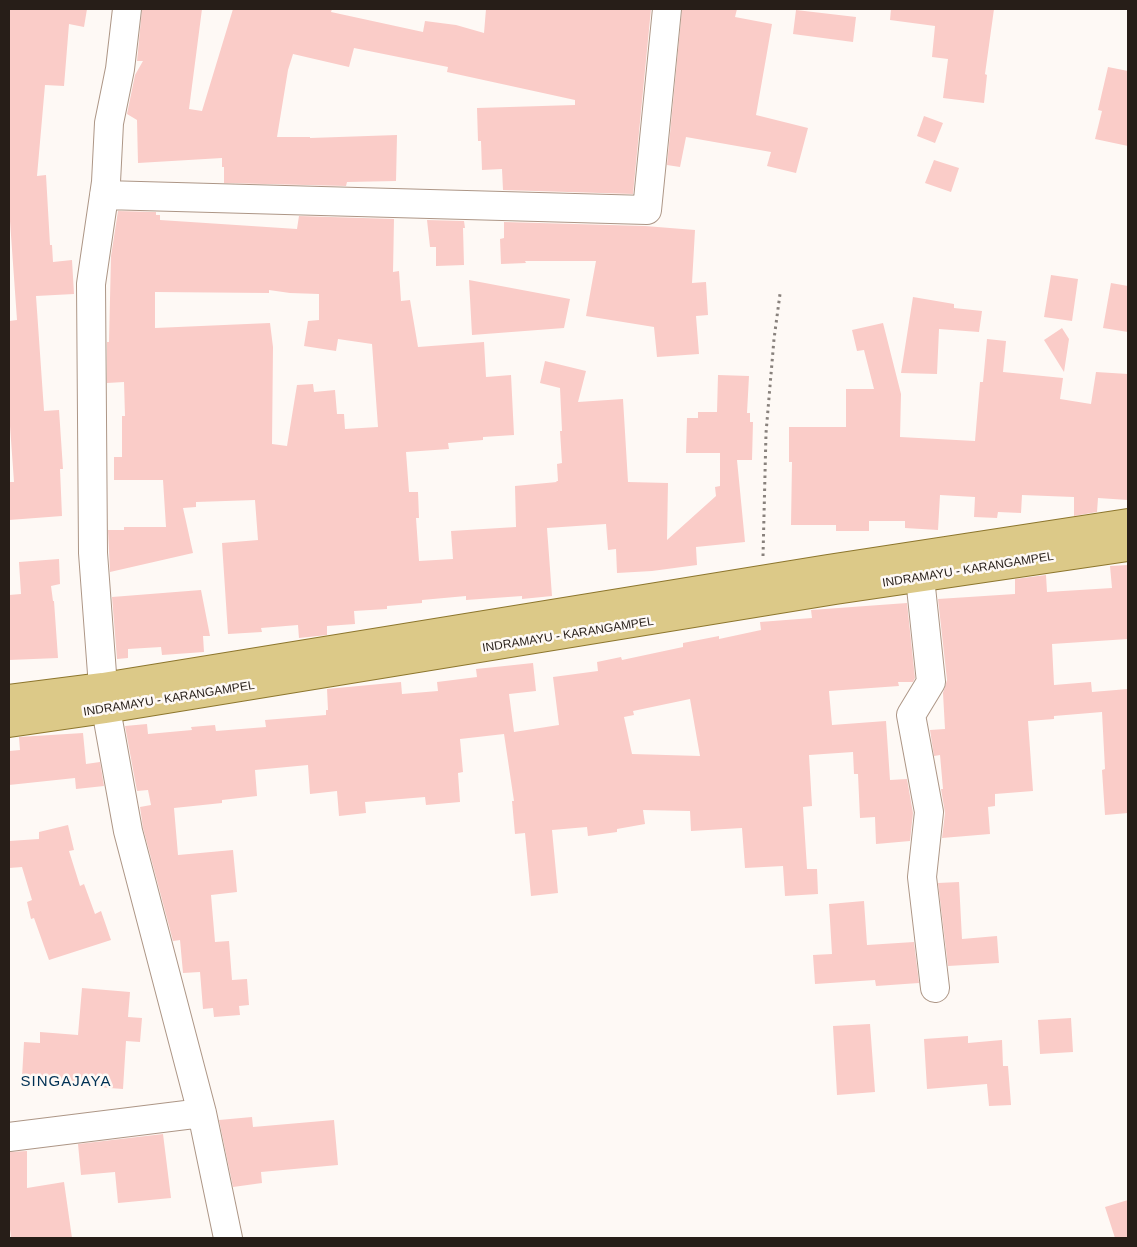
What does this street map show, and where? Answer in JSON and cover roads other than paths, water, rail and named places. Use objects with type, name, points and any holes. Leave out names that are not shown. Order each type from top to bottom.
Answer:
[{"type":"main road","name":"INDRAMAYU - KARANGAMPEL","points":[[9,723],[104,698],[762,580],[908,572],[1128,523]]},
{"type":"main road","name":"INDRAMAYU - KARANGAMPEL","points":[[9,699],[104,698],[908,572],[1128,546]]},
{"type":"street","points":[[127,9],[120,69],[109,123],[104,195],[91,284],[93,553],[104,698],[128,831],[202,1113],[228,1238]]},
{"type":"street","points":[[104,195],[647,210],[667,9]]},
{"type":"street","points":[[908,572],[931,682],[911,715],[929,812],[922,876],[935,988]]},
{"type":"street","points":[[9,1137],[202,1113]]},
{"type":"district","name":"SINGAJAYA","points":[[66,1082]]}]
